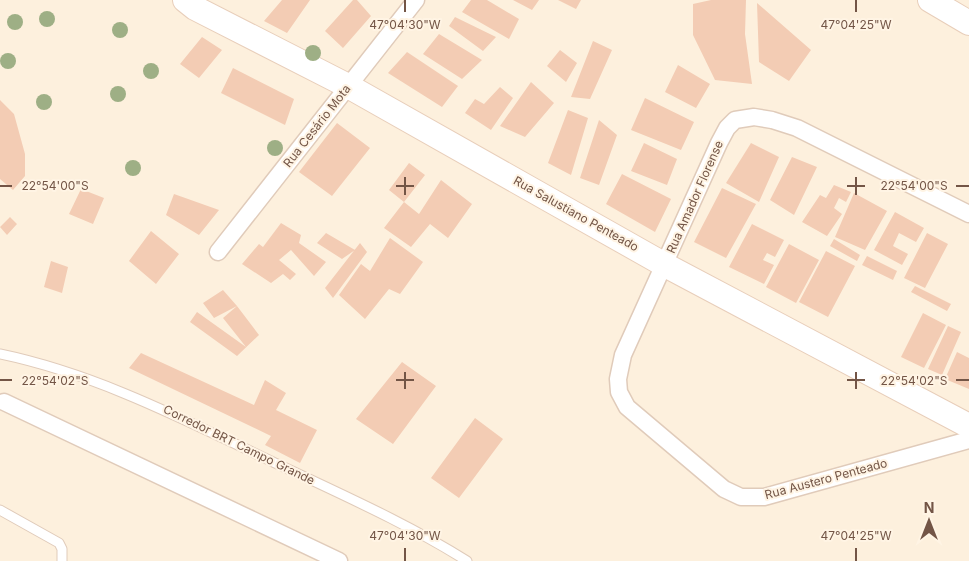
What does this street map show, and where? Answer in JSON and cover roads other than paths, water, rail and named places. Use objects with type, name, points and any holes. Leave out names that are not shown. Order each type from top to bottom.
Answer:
[{"type":"street","name":"Rua Salustiano Penteado","points":[[185,0],[195,8],[348,86],[665,265],[969,426]]},
{"type":"street","name":"Rua Cesário Mota","points":[[218,252],[416,0]]},
{"type":"street","points":[[930,0],[969,23]]},
{"type":"street","name":"Rua Amador Florense","points":[[665,265],[727,128],[735,120],[745,118],[772,120],[796,128],[969,214]]},
{"type":"street","name":"Rua Austero Penteado","points":[[665,265],[624,355],[618,379],[619,392],[627,407],[724,488],[741,497],[764,497],[969,440]]},
{"type":"street","points":[[4,402],[339,561]]},
{"type":"lane","name":"Corredor BRT Campo Grande","points":[[0,354],[76,374],[159,407],[400,522],[467,561]]},
{"type":"lane","points":[[0,510],[59,543],[63,551],[62,561]]}]
